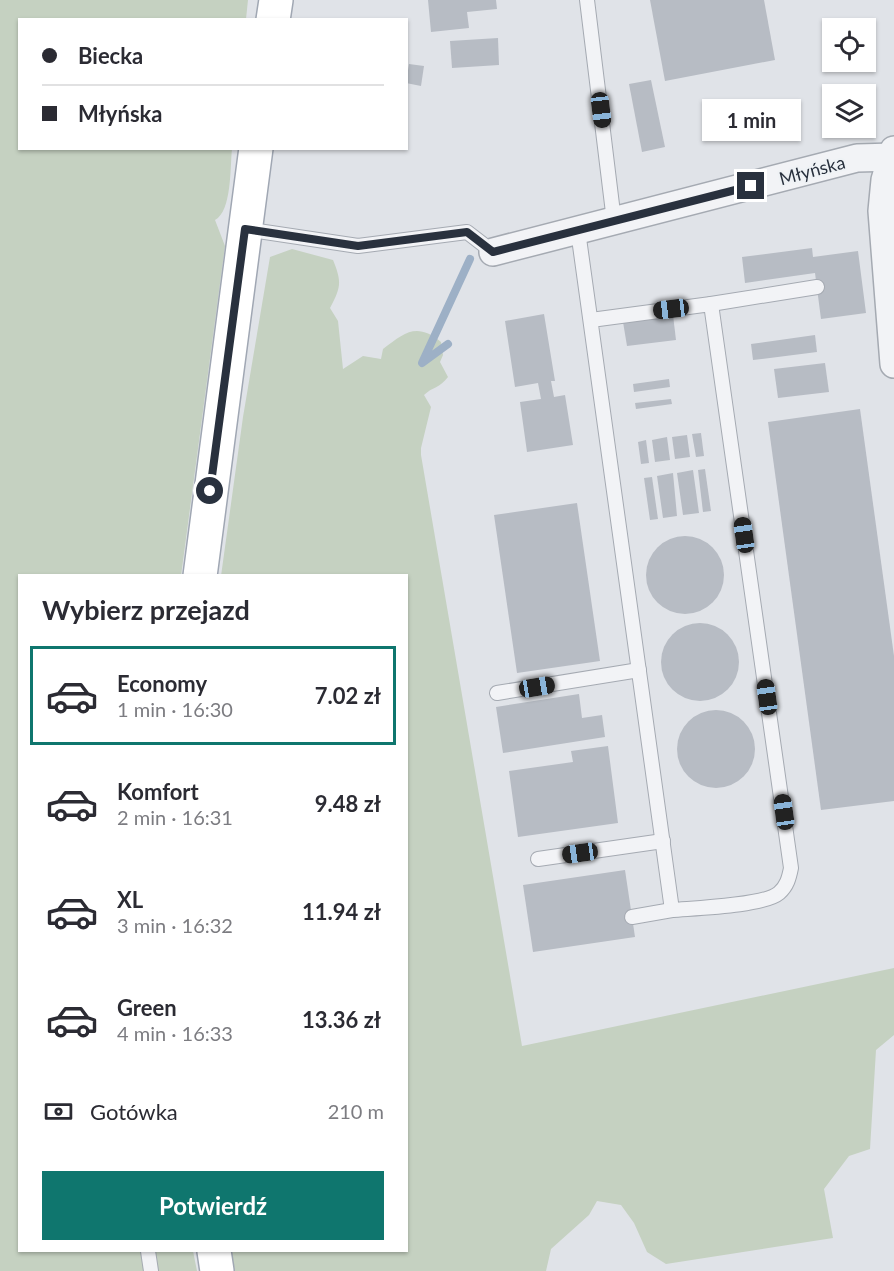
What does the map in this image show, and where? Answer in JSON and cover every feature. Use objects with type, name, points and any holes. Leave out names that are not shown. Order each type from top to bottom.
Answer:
[{"type":"main road","points":[[273,18],[276,0]]},
{"type":"main road","points":[[200,574],[256,150]]},
{"type":"main road","points":[[214,1252],[217,1271]]},
{"type":"street","name":"Młyńska","points":[[493,252],[857,158],[893,154]]},
{"type":"street","points":[[893,154],[882,195],[882,211],[894,364]]},
{"type":"lane","points":[[587,0],[614,221]]},
{"type":"lane","name":"Młyńska","points":[[245,229],[358,246],[467,232],[493,252]]},
{"type":"lane","points":[[578,231],[672,910]]},
{"type":"lane","points":[[591,320],[817,287]]},
{"type":"lane","points":[[632,917],[672,910],[762,901],[777,895],[788,883],[792,868],[711,304]]},
{"type":"lane","points":[[497,693],[639,670]]},
{"type":"lane","points":[[538,859],[663,841]]},
{"type":"lane","points":[[148,1252],[151,1271]]},
{"type":"green space","points":[[0,0],[248,0],[246,18],[18,18],[18,150],[232,150],[225,208],[215,220],[225,246],[181,574],[18,574],[18,1252],[193,1252],[197,1271],[0,1271]]},
{"type":"green space","points":[[292,249],[333,260],[339,284],[330,308],[338,321],[343,369],[363,356],[381,359],[383,349],[411,332],[425,332],[441,342],[443,355],[440,362],[448,377],[424,395],[431,407],[421,455],[522,1046],[894,968],[894,1035],[876,1050],[870,1149],[849,1156],[824,1189],[833,1238],[666,1264],[647,1252],[634,1223],[621,1205],[597,1201],[589,1215],[551,1249],[546,1271],[235,1271],[231,1252],[408,1252],[408,574],[221,574],[243,417],[270,257]]},
{"type":"building","points":[[428,0],[496,0],[497,9],[467,12],[469,28],[431,32]]},
{"type":"building","points":[[650,0],[764,0],[775,60],[665,81]]},
{"type":"building","points":[[498,38],[499,65],[452,68],[450,41]]},
{"type":"building","points":[[409,64],[424,66],[421,86],[408,83]]},
{"type":"building","points":[[651,80],[665,147],[642,152],[629,84]]},
{"type":"building","points":[[812,248],[813,257],[858,251],[866,313],[821,319],[815,273],[745,283],[742,257]]},
{"type":"building","points":[[544,314],[555,381],[551,381],[554,397],[565,395],[573,445],[527,452],[520,402],[541,399],[538,383],[515,387],[505,321]]},
{"type":"building","points":[[673,315],[676,340],[627,346],[623,322]]},
{"type":"building","points":[[815,335],[817,352],[753,360],[751,344]]},
{"type":"building","points":[[825,363],[829,392],[778,398],[774,369]]},
{"type":"building","points":[[669,379],[670,387],[634,392],[633,384]]},
{"type":"building","points":[[671,399],[672,404],[636,409],[635,403]]},
{"type":"building","points":[[860,409],[894,656],[894,801],[821,810],[768,422]]},
{"type":"building","points":[[701,433],[704,456],[696,457],[692,434]]},
{"type":"building","points":[[687,435],[690,457],[675,459],[672,437]]},
{"type":"building","points":[[667,437],[670,460],[655,462],[652,440]]},
{"type":"building","points":[[646,440],[649,463],[641,464],[638,442]]},
{"type":"building","points":[[705,469],[711,511],[703,512],[698,470]]},
{"type":"building","points":[[693,470],[699,513],[683,515],[677,473]]},
{"type":"building","points":[[673,473],[677,516],[663,518],[657,476]]},
{"type":"building","points":[[652,477],[658,519],[650,520],[644,478]]},
{"type":"building","points":[[577,503],[600,661],[517,673],[494,515]]},
{"type":"building","points":[[685,536],[700,539],[713,547],[721,560],[724,575],[721,590],[713,603],[700,611],[685,614],[670,611],[657,603],[649,590],[646,575],[649,560],[657,547],[670,539]]},
{"type":"building","points":[[700,623],[715,626],[728,634],[736,647],[739,662],[736,677],[728,690],[715,698],[700,701],[685,698],[672,690],[664,677],[661,662],[664,647],[672,634],[685,626]]},
{"type":"building","points":[[579,694],[582,718],[602,715],[605,737],[503,753],[496,707]]},
{"type":"building","points":[[716,710],[731,713],[744,721],[752,734],[755,749],[752,764],[744,777],[731,785],[716,788],[701,785],[688,777],[680,764],[677,749],[680,734],[688,721],[701,713]]},
{"type":"building","points":[[608,746],[618,823],[518,837],[509,771],[573,762],[571,751]]},
{"type":"building","points":[[625,870],[635,937],[533,952],[523,885]]},
{"type":"waterway","points":[[448,344],[422,363],[470,259]]},
{"type":"route","points":[[210,491],[245,229],[358,246],[467,232],[493,252],[751,186]]}]
